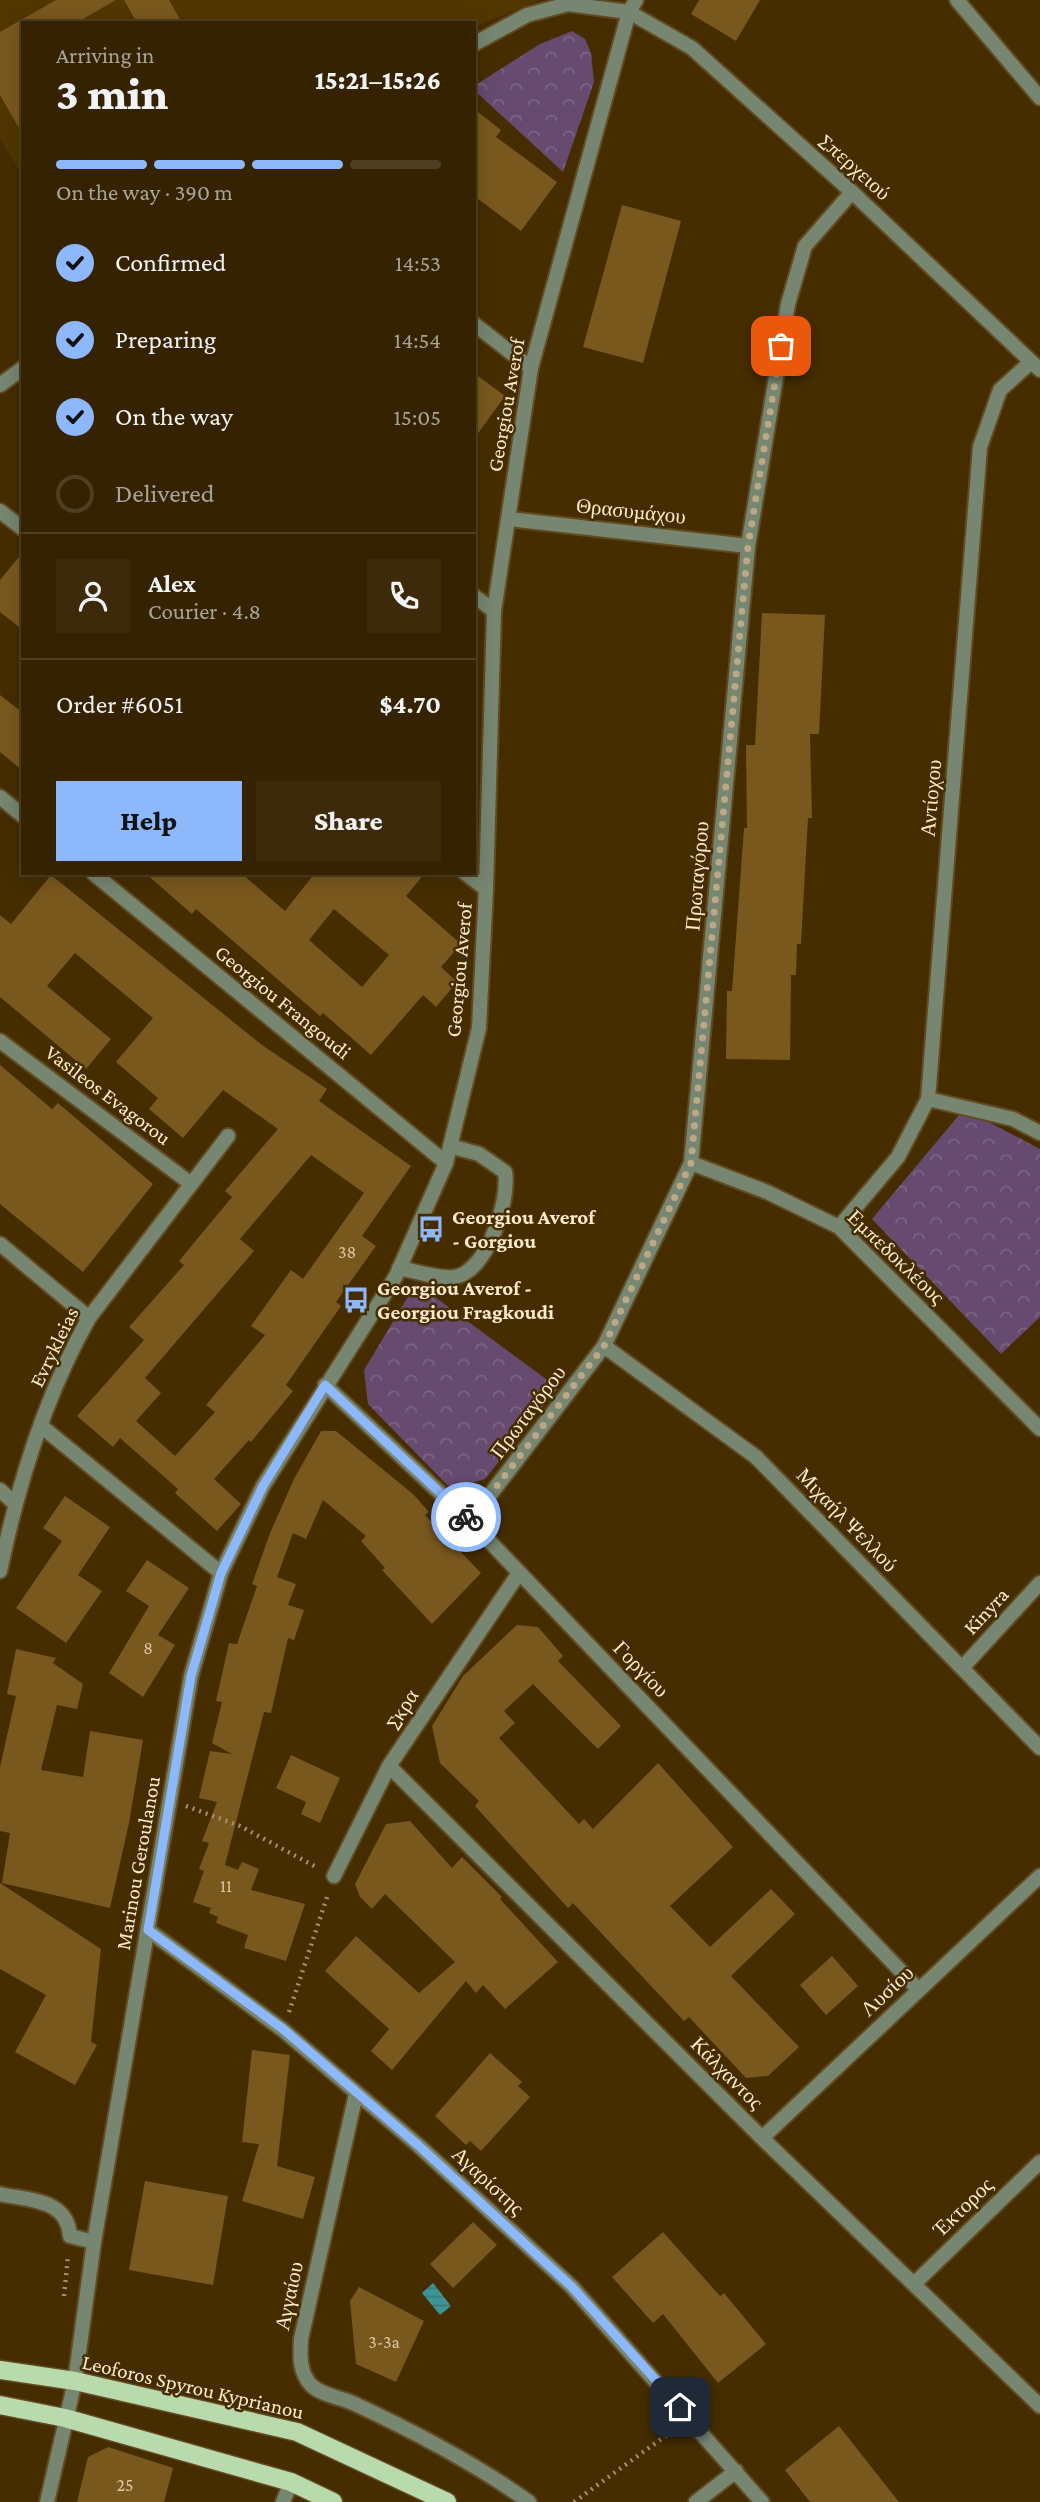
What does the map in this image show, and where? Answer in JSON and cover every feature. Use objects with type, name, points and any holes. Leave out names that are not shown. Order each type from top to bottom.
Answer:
[{"type":"main road","name":"Leoforos Spyrou Kyprianou","points":[[0,2370],[75,2381],[297,2432],[447,2502]]},
{"type":"main road","points":[[0,2405],[65,2418],[291,2482],[333,2502]]},
{"type":"street","points":[[957,0],[1040,98]]},
{"type":"street","points":[[476,43],[527,15],[568,4],[633,6]]},
{"type":"street","name":"Σπερχειού","points":[[633,6],[692,48],[852,192],[1036,366]]},
{"type":"street","name":"Georgiou Averof","points":[[398,1272],[446,1163],[479,1028],[494,611],[531,368],[633,6]]},
{"type":"street","name":"Πρωταγόρου","points":[[470,1521],[604,1346],[691,1163],[748,546],[789,304],[805,246],[852,192]]},
{"type":"street","points":[[476,326],[531,368]]},
{"type":"street","name":"Αντίοχου","points":[[839,1227],[898,1157],[928,1099],[980,447],[1000,390],[1036,366]]},
{"type":"street","points":[[0,386],[21,370]]},
{"type":"street","points":[[0,511],[21,527]]},
{"type":"street","name":"Θρασυμάχου","points":[[509,519],[748,546]]},
{"type":"street","points":[[476,598],[494,611]]},
{"type":"street","points":[[0,797],[21,814]]},
{"type":"street","name":"Georgiou Frangoudi","points":[[95,875],[446,1163]]},
{"type":"street","points":[[467,875],[486,890]]},
{"type":"street","name":"Vasileos Evagorou","points":[[0,1041],[190,1183]]},
{"type":"street","points":[[928,1099],[1013,1119],[1040,1133]]},
{"type":"street","name":"Evrykleias","points":[[0,1571],[14,1503],[71,1350],[89,1318],[228,1136]]},
{"type":"street","points":[[398,1272],[453,1277],[473,1270],[484,1258],[508,1187],[505,1172],[479,1154],[450,1146]]},
{"type":"street","name":"Εμπεδοκλέους","points":[[691,1163],[767,1192],[839,1227],[1040,1429]]},
{"type":"street","points":[[0,1244],[89,1318]]},
{"type":"street","name":"Marinou Geroulanou","points":[[47,2502],[75,2381],[94,2242],[191,1676],[221,1573],[263,1486],[398,1272]]},
{"type":"street","name":"Μιχαήλ Ψελλού","points":[[604,1346],[756,1457],[1040,1748]]},
{"type":"street","name":"Γοργίου","points":[[325,1385],[470,1521],[919,1990]]},
{"type":"street","points":[[41,1426],[221,1573]]},
{"type":"street","points":[[0,1490],[14,1503]]},
{"type":"street","name":"Σκρα","points":[[334,1876],[389,1766],[519,1573]]},
{"type":"street","name":"Kinyra","points":[[962,1668],[1040,1583]]},
{"type":"street","name":"Κάλχαντος","points":[[389,1766],[762,2138],[1040,2406]]},
{"type":"street","name":"Λυσίου","points":[[762,2138],[1040,1876]]},
{"type":"street","name":"Αγαρίστης","points":[[148,1930],[283,2029],[419,2146],[572,2287],[762,2502]]},
{"type":"street","name":"Αγγαίου","points":[[356,2094],[301,2339],[300,2357],[304,2375],[313,2388],[355,2404],[494,2476],[529,2502]]},
{"type":"street","name":"Έκτορος","points":[[915,2283],[1040,2162]]},
{"type":"street","points":[[0,2194],[60,2208],[69,2220],[70,2236],[94,2242]]},
{"type":"street","points":[[696,2502],[736,2471]]},
{"type":"street","points":[[283,2502],[291,2482]]},
{"type":"path","points":[[170,1800],[240,1826],[334,1876],[283,2029]]},
{"type":"path","points":[[64,2301],[70,2236]]},
{"type":"path","points":[[574,2502],[689,2418]]},
{"type":"shaded area","points":[[0,0],[540,0],[476,26],[476,21],[21,21],[21,174],[0,138]]},
{"type":"green space","points":[[572,31],[585,39],[591,53],[594,82],[563,172],[476,92],[476,85],[540,44]]},
{"type":"green space","points":[[964,1109],[1040,1149],[1040,1317],[1001,1354],[872,1219]]},
{"type":"green space","points":[[416,1283],[558,1388],[485,1479],[451,1489],[368,1404],[364,1370]]},
{"type":"water","points":[[433,2283],[451,2306],[440,2315],[422,2293]]},
{"type":"building","points":[[56,0],[116,0],[79,21],[21,21],[21,132],[0,95],[0,32]]},
{"type":"building","points":[[124,0],[169,0],[181,21],[136,21]]},
{"type":"building","points":[[699,0],[760,0],[736,41],[691,14]]},
{"type":"building","points":[[476,111],[501,130],[496,137],[557,182],[521,231],[476,197]]},
{"type":"building","points":[[622,205],[681,221],[643,363],[583,347]]},
{"type":"building","points":[[476,374],[505,396],[476,436]]},
{"type":"building","points":[[21,554],[21,628],[0,612],[0,580]]},
{"type":"building","points":[[762,613],[825,615],[819,734],[810,734],[812,818],[808,818],[801,944],[797,944],[796,975],[791,975],[790,1060],[726,1059],[727,991],[732,991],[744,828],[747,828],[746,745],[755,745]]},
{"type":"building","points":[[0,695],[21,711],[21,769],[0,752]]},
{"type":"building","points":[[51,875],[262,1045],[327,1089],[319,1101],[411,1166],[362,1236],[376,1246],[336,1302],[341,1306],[286,1385],[293,1391],[251,1442],[249,1440],[214,1479],[241,1504],[217,1531],[175,1493],[178,1489],[120,1438],[113,1447],[77,1416],[144,1340],[129,1327],[184,1265],[179,1261],[232,1197],[225,1191],[278,1129],[223,1090],[183,1138],[149,1109],[158,1098],[116,1062],[153,1018],[75,953],[47,986],[111,1039],[86,1069],[0,997],[0,915],[11,924]],"holes":[[[311,1155],[364,1193],[303,1279],[291,1270],[251,1326],[265,1335],[206,1405],[215,1412],[175,1456],[136,1421],[161,1393],[145,1378],[254,1251],[240,1239]]]},
{"type":"building","points":[[147,875],[243,875],[285,911],[313,875],[423,875],[406,896],[461,944],[441,967],[457,982],[436,1007],[423,995],[371,1055],[323,1013],[320,1016],[196,909],[192,914]],"holes":[[[334,909],[389,955],[362,987],[309,940]]]},
{"type":"building","points":[[0,1065],[52,1109],[58,1103],[153,1184],[83,1272],[0,1204]]},
{"type":"building","points":[[321,1431],[336,1431],[413,1494],[429,1512],[425,1515],[481,1573],[432,1624],[382,1570],[385,1568],[361,1541],[366,1536],[323,1500],[306,1539],[293,1533],[277,1577],[296,1584],[288,1605],[304,1610],[294,1640],[288,1638],[271,1713],[264,1712],[225,1865],[238,1870],[242,1862],[259,1869],[251,1890],[305,1904],[286,1961],[244,1948],[248,1935],[216,1923],[218,1917],[209,1913],[211,1908],[193,1902],[204,1871],[199,1869],[209,1843],[202,1841],[217,1802],[199,1798],[210,1751],[232,1754],[212,1743],[222,1702],[216,1701],[229,1643],[237,1644],[257,1586],[252,1584],[270,1533],[294,1479]]},
{"type":"building","points":[[65,1496],[110,1527],[78,1575],[102,1591],[66,1643],[16,1608],[62,1541],[43,1528]]},
{"type":"building","points":[[147,1560],[189,1588],[158,1635],[175,1645],[143,1697],[109,1673],[149,1606],[126,1591]]},
{"type":"building","points":[[517,1625],[538,1627],[563,1656],[558,1661],[621,1726],[598,1749],[533,1684],[504,1711],[515,1723],[499,1738],[579,1824],[584,1819],[593,1829],[658,1763],[733,1847],[670,1906],[710,1947],[771,1889],[795,1914],[731,1976],[799,2047],[768,2076],[746,2078],[689,2017],[684,2021],[573,1903],[568,1908],[475,1806],[479,1801],[440,1763],[432,1726],[463,1676]]},
{"type":"building","points":[[16,1649],[56,1658],[53,1663],[83,1684],[77,1709],[57,1705],[41,1770],[83,1777],[90,1731],[143,1740],[129,1823],[110,1908],[2,1883],[10,1833],[0,1831],[0,1767],[16,1696],[7,1694]]},
{"type":"building","points":[[291,1755],[340,1778],[320,1823],[301,1814],[306,1802],[276,1788]]},
{"type":"building","points":[[410,1821],[452,1868],[462,1857],[502,1897],[500,1899],[558,1962],[505,2009],[483,1985],[476,1993],[466,1981],[392,2070],[371,2051],[389,2029],[325,1971],[356,1936],[419,1993],[455,1962],[385,1894],[372,1909],[360,1897],[355,1884],[386,1824]]},
{"type":"building","points":[[0,1883],[101,1949],[91,2042],[97,2045],[75,2085],[15,2052],[46,1995],[0,1969]]},
{"type":"building","points":[[832,1956],[858,1986],[826,2015],[800,1985]]},
{"type":"building","points":[[252,2050],[290,2055],[277,2166],[315,2177],[303,2219],[242,2201],[259,2144],[242,2142]]},
{"type":"building","points":[[490,2053],[522,2082],[518,2086],[530,2097],[481,2151],[470,2141],[466,2145],[435,2116]]},
{"type":"building","points":[[145,2181],[228,2196],[213,2285],[129,2270]]},
{"type":"building","points":[[473,2222],[497,2245],[453,2288],[430,2264]]},
{"type":"building","points":[[663,2232],[720,2296],[724,2293],[766,2344],[718,2383],[663,2314],[653,2323],[612,2277]]},
{"type":"building","points":[[359,2287],[424,2321],[396,2382],[356,2364],[350,2301]]},
{"type":"building","points":[[839,2426],[899,2502],[810,2502],[785,2470]]},
{"type":"building","points":[[108,2447],[173,2468],[164,2502],[77,2502],[88,2457]]},
{"type":"way so far","points":[[466,1517],[470,1521],[604,1346],[691,1163],[748,546],[781,346]]},
{"type":"place","name":"Georgiou Averof - Gorgiou","points":[[431,1229]]},
{"type":"place","name":"Georgiou Averof - Georgiou Fragkoudi","points":[[356,1300]]},
{"type":"route","points":[[466,1517],[325,1385],[263,1486],[221,1573],[191,1676],[148,1930],[283,2029],[419,2146],[572,2287],[680,2407]]}]
